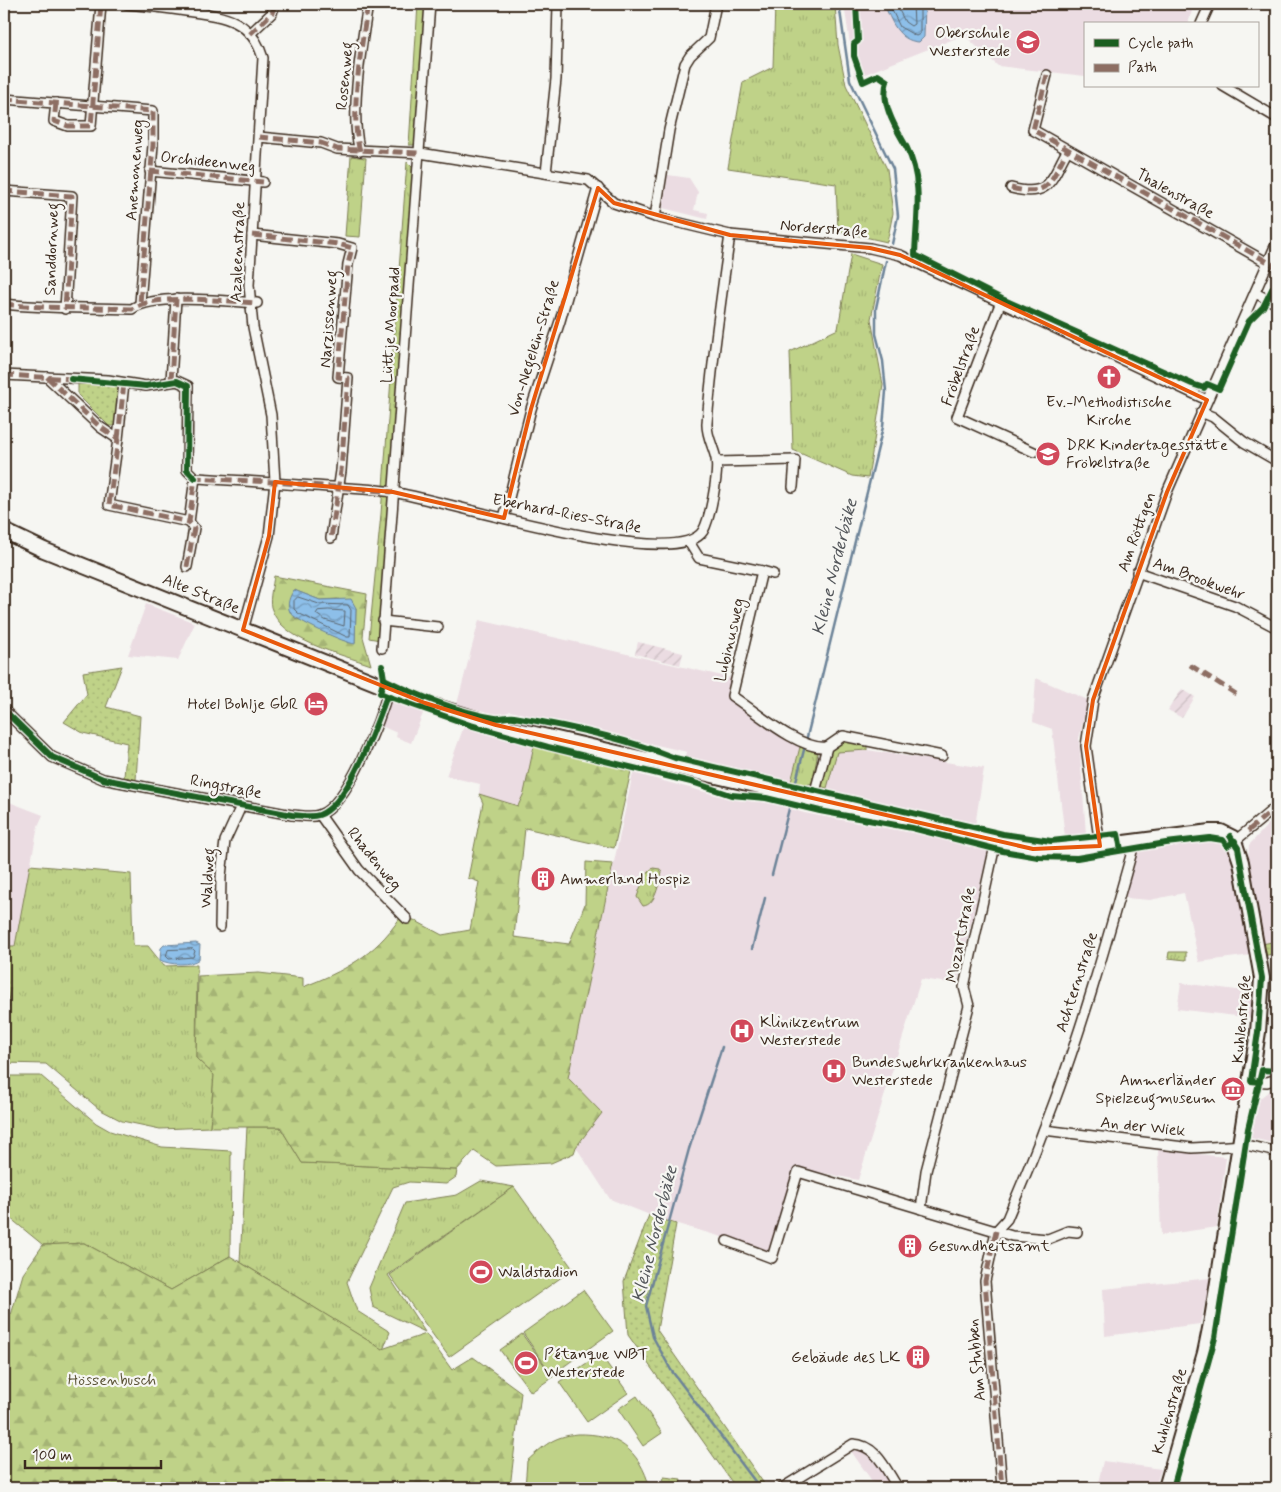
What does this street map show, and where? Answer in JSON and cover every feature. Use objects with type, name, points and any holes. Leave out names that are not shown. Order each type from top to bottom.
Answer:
[{"type":"street","points":[[56,103],[54,121],[68,126],[91,126],[101,4]]},
{"type":"street","name":"Azaleenstraße","points":[[128,4],[157,5],[223,16],[235,21],[250,34],[259,45],[263,58],[259,137],[260,182],[252,235],[253,303],[271,414],[275,482],[268,536],[243,630]]},
{"type":"street","points":[[250,34],[272,13],[275,4]]},
{"type":"street","name":"Rosenweg","points":[[360,151],[356,137],[358,74],[368,4]]},
{"type":"street","name":"Lüttje Moorpadd","points":[[382,648],[430,4]]},
{"type":"street","points":[[546,173],[556,79],[558,4]]},
{"type":"street","points":[[655,217],[669,130],[685,64],[690,56],[709,38],[716,4]]},
{"type":"street","points":[[1202,22],[1210,4]]},
{"type":"street","name":"Thalenstraße","points":[[1047,75],[1033,130],[1067,151],[1268,263]]},
{"type":"street","points":[[1226,88],[1277,118]]},
{"type":"street","points":[[4,99],[93,106]]},
{"type":"street","name":"Anemonenweg","points":[[93,106],[153,112],[140,303]]},
{"type":"street","name":"Norderstraße","points":[[259,137],[321,143],[337,149],[420,153],[588,180],[614,203],[655,217],[730,235],[878,250],[900,255],[1000,304],[1207,400]]},
{"type":"street","points":[[1011,188],[1029,193],[1039,191],[1047,185],[1067,151]]},
{"type":"street","name":"Orchideenweg","points":[[150,171],[260,182]]},
{"type":"street","name":"Von-Negelein-Straße","points":[[504,518],[529,417],[560,321],[598,188]]},
{"type":"street","name":"Sanddornweg","points":[[4,190],[72,196],[65,309]]},
{"type":"street","name":"Narzissenweg","points":[[252,235],[338,244],[352,248],[348,264],[338,377],[348,378],[338,487]]},
{"type":"street","points":[[730,235],[715,335],[707,427],[717,462],[710,517],[702,533],[689,542],[699,558],[773,574]]},
{"type":"street","name":"Am Röttgen","points":[[1100,846],[1087,762],[1088,724],[1093,700],[1167,492],[1277,242]]},
{"type":"street","points":[[1255,293],[1277,304]]},
{"type":"street","points":[[171,381],[176,299]]},
{"type":"street","name":"Sanddornweg","points":[[4,304],[65,309],[76,307],[132,309],[140,303],[176,299],[253,303]]},
{"type":"street","name":"Fröbelstraße","points":[[1000,304],[957,417],[1034,452]]},
{"type":"street","points":[[4,375],[108,380],[146,386],[171,381],[188,386],[186,470],[195,478],[189,522]]},
{"type":"street","points":[[47,377],[100,427],[118,439]]},
{"type":"street","points":[[124,383],[109,505],[189,522],[194,528],[187,566]]},
{"type":"street","points":[[1202,412],[1213,417],[1244,442],[1277,461]]},
{"type":"street","points":[[717,462],[794,460],[793,487]]},
{"type":"street","name":"Eberhard-Ries-Straße","points":[[195,478],[275,482],[393,492],[556,530],[639,545],[668,545],[689,542]]},
{"type":"street","points":[[331,538],[338,487]]},
{"type":"street","name":"Alte Straße","points":[[4,531],[44,550],[243,630],[388,688],[473,719],[788,794],[996,841],[1049,850],[1100,846],[1210,832],[1226,834],[1235,841]]},
{"type":"street","name":"Lubinusweg","points":[[762,571],[732,696],[797,739],[814,746],[827,747]]},
{"type":"street","name":"Am Brookwehr","points":[[1137,572],[1235,606],[1277,628]]},
{"type":"street","points":[[383,621],[438,627]]},
{"type":"street","points":[[320,815],[337,800],[353,776],[388,688]]},
{"type":"street","name":"Ringstraße","points":[[4,710],[52,757],[88,774],[104,779],[292,815],[320,815]]},
{"type":"street","points":[[810,799],[827,747],[843,736],[942,756]]},
{"type":"street","name":"Waldweg","points":[[220,927],[221,876],[225,841],[242,804]]},
{"type":"street","points":[[1235,841],[1277,806]]},
{"type":"street","name":"Rhadenweg","points":[[320,815],[358,870],[407,919]]},
{"type":"street","name":"Mozartstraße","points":[[920,1209],[926,1171],[969,1006],[964,988],[996,841]]},
{"type":"street","name":"Achternstraße","points":[[1044,1130],[1106,942],[1133,848],[1133,841]]},
{"type":"street","name":"Kuhlenstraße","points":[[1166,1488],[1206,1344],[1258,1032],[1262,978],[1235,841]]},
{"type":"street","points":[[1251,1081],[1267,1082],[1277,1079]]},
{"type":"street","name":"An der Wiek","points":[[1044,1130],[1192,1148],[1239,1145],[1277,1152]]},
{"type":"street","name":"Am Stubben","points":[[1002,1488],[985,1282],[996,1231],[1006,1219],[1044,1130]]},
{"type":"street","points":[[726,1242],[772,1258],[798,1172],[996,1231],[1035,1239],[1048,1239],[1068,1231],[1077,1232]]},
{"type":"street","points":[[782,1488],[853,1444],[863,1444],[874,1451],[898,1488]]},
{"type":"highlighted area","points":[[598,188],[614,203],[730,235],[870,248],[900,255],[1207,400],[1167,492],[1093,700],[1086,746],[1100,846],[1033,849],[496,725],[425,703],[243,630],[269,536],[275,482],[393,492],[504,518],[531,409]]},
{"type":"shaded area","name":"Oberschule Westerstede","points":[[844,4],[1194,4],[1189,22],[1084,22],[1084,76],[998,66],[964,35],[855,78]]},
{"type":"shaded area","points":[[668,175],[689,178],[698,192],[694,210],[708,213],[707,219],[663,208]]},
{"type":"shaded area","points":[[146,604],[195,623],[178,660],[128,655]]},
{"type":"shaded area","points":[[479,620],[731,678],[728,699],[763,725],[800,747],[791,782],[685,759],[687,752],[510,711],[502,716],[457,704]]},
{"type":"shaded area","points":[[638,642],[683,653],[680,665],[635,654]]},
{"type":"shaded area","points":[[1036,678],[1088,700],[1079,739],[1086,834],[1065,837],[1052,729],[1033,722]]},
{"type":"shaded area","points":[[1182,689],[1195,697],[1182,718],[1168,710]]},
{"type":"shaded area","points":[[390,698],[424,711],[411,743],[396,737],[397,733],[379,725]]},
{"type":"shaded area","points":[[464,726],[534,746],[524,793],[518,806],[479,794],[480,784],[446,776]]},
{"type":"shaded area","points":[[867,750],[984,768],[975,826],[826,791],[837,752]]},
{"type":"shaded area","name":"Klinikzentrum Westerstede","points":[[633,773],[735,800],[772,803],[804,813],[913,833],[988,850],[957,984],[921,979],[858,1180],[794,1167],[770,1251],[657,1218],[610,1199],[576,1147],[602,1113],[568,1078]]},
{"type":"shaded area","points":[[4,800],[43,815],[38,826],[15,946],[4,946]]},
{"type":"shaded area","points":[[1277,815],[1277,941],[1262,944],[1247,881],[1249,845]]},
{"type":"shaded area","points":[[1213,839],[1222,842],[1232,859],[1244,911],[1251,955],[1199,962],[1184,893],[1150,900],[1125,898],[1137,850]]},
{"type":"shaded area","points":[[1181,983],[1253,992],[1253,1018],[1177,1009]]},
{"type":"shaded area","points":[[1277,1085],[1277,1144],[1251,1138],[1260,1098]]},
{"type":"shaded area","points":[[1158,1150],[1226,1157],[1217,1227],[1161,1235]]},
{"type":"shaded area","points":[[1211,1278],[1200,1324],[1105,1336],[1103,1289]]},
{"type":"shaded area","points":[[864,1450],[875,1459],[895,1488],[868,1488],[874,1484],[851,1451]]},
{"type":"shaded area","points":[[1103,1461],[1161,1469],[1155,1488],[1097,1488]]},
{"type":"green space","points":[[418,4],[426,4],[415,145],[409,145]]},
{"type":"green space","points":[[775,4],[835,4],[838,45],[846,85],[887,169],[893,213],[887,242],[838,231],[836,184],[728,168],[743,82],[773,67]]},
{"type":"green space","points":[[351,156],[366,158],[360,237],[345,236]]},
{"type":"green space","points":[[407,162],[414,169],[380,640],[369,638],[381,514]]},
{"type":"green space","points":[[851,254],[882,264],[871,319],[883,385],[868,478],[852,476],[793,450],[790,352],[838,329]]},
{"type":"green space","points":[[78,382],[119,385],[116,426],[109,426],[78,395]]},
{"type":"green space","points":[[274,576],[367,594],[363,637],[371,665],[313,645],[286,629],[277,619],[271,607]],"holes":[[[294,590],[320,600],[338,599],[356,608],[355,643],[334,636],[295,618]]]},
{"type":"green space","points":[[122,666],[106,707],[140,716],[136,780],[124,777],[127,743],[83,733],[64,722],[87,694],[83,672]]},
{"type":"green space","points":[[844,741],[867,746],[867,750],[837,752],[827,788],[820,786],[831,749]]},
{"type":"green space","points":[[534,746],[631,771],[614,848],[525,828],[514,937],[569,944],[585,904],[586,862],[613,864],[568,1078],[602,1113],[576,1147],[574,1153],[551,1163],[496,1166],[474,1151],[457,1170],[302,1163],[280,1127],[210,1127],[214,1075],[196,1058],[198,976],[259,973],[303,978],[303,987],[332,975],[357,961],[380,943],[400,918],[414,920],[442,935],[470,930],[479,882],[468,878],[483,803],[479,794],[518,806],[524,793]]},
{"type":"green space","points":[[800,747],[818,753],[812,783],[803,786],[791,782]]},
{"type":"green space","points":[[30,865],[131,874],[133,946],[148,946],[164,966],[197,965],[196,1058],[214,1075],[210,1127],[160,1129],[122,1121],[99,1109],[46,1064],[4,1063],[10,987],[4,1032],[4,946],[15,946]]},
{"type":"green space","points":[[653,868],[660,869],[662,873],[654,898],[647,905],[643,906],[637,897],[645,874]]},
{"type":"green space","points":[[1277,941],[1277,953],[1263,956],[1262,944]]},
{"type":"green space","points":[[1169,952],[1186,952],[1186,960],[1168,958]]},
{"type":"green space","points":[[8,1076],[41,1076],[96,1123],[110,1131],[162,1147],[231,1151],[230,1256],[171,1290],[84,1243],[43,1245],[4,1213],[4,1078]]},
{"type":"green space","points":[[247,1127],[280,1127],[302,1163],[457,1170],[456,1177],[446,1184],[409,1182],[393,1187],[347,1282],[357,1311],[390,1332],[383,1350],[240,1262]]},
{"type":"green space","points":[[481,1181],[514,1187],[388,1275],[425,1332],[373,1307],[369,1288],[405,1203],[457,1195]]},
{"type":"green space","name":"Waldstadion","points":[[514,1187],[573,1269],[449,1357],[390,1275]]},
{"type":"green space","points":[[649,1215],[676,1224],[657,1330],[767,1488],[736,1488],[628,1335],[624,1281]]},
{"type":"green space","name":"Hössenbusch","points":[[84,1243],[171,1290],[230,1256],[382,1349],[426,1334],[452,1370],[473,1357],[521,1392],[510,1488],[4,1488],[4,1312],[11,1315],[23,1274],[43,1245]]},
{"type":"green space","points":[[583,1290],[613,1331],[552,1375],[523,1333]]},
{"type":"green space","name":"Pétanque WBT Westerstede","points":[[522,1334],[553,1377],[531,1392],[500,1350]]},
{"type":"green space","points":[[600,1354],[628,1393],[587,1422],[559,1382]]},
{"type":"green space","points":[[637,1396],[662,1433],[643,1446],[618,1409]]},
{"type":"green space","points":[[591,1434],[604,1437],[615,1440],[624,1446],[640,1463],[650,1488],[525,1488],[527,1461],[549,1443],[561,1437]]},
{"type":"green space","points":[[664,1477],[681,1479],[680,1488],[662,1488]]},
{"type":"water","points":[[884,4],[925,4],[924,37],[919,42],[912,41],[901,34],[896,29]]},
{"type":"water","points":[[294,590],[320,600],[351,599],[356,608],[355,644],[320,631],[294,616],[290,612],[288,603]]},
{"type":"water","points":[[196,943],[200,945],[199,959],[191,963],[169,963],[160,960],[161,948],[164,945]]},
{"type":"waterway","name":"Kleine Norderbäke","points":[[839,4],[850,80],[893,169],[898,216],[892,244]]},
{"type":"waterway","name":"Kleine Norderbäke","points":[[806,741],[883,427],[886,391],[883,361],[876,334],[876,308],[886,261]]},
{"type":"waterway","name":"Kleine Norderbäke","points":[[794,789],[805,746]]},
{"type":"waterway","name":"Kleine Norderbäke","points":[[772,875],[792,797]]},
{"type":"waterway","name":"Kleine Norderbäke","points":[[752,949],[765,898]]},
{"type":"waterway","name":"Kleine Norderbäke","points":[[722,1047],[689,1149],[646,1306],[653,1337],[671,1370],[760,1488]]},
{"type":"marked path","points":[[56,103],[54,121],[68,126],[91,126],[101,4]]},
{"type":"marked path","points":[[250,34],[272,13],[275,4]]},
{"type":"marked path","points":[[360,151],[357,136],[356,99],[368,4]]},
{"type":"marked path","points":[[1047,75],[1033,130],[1275,266]]},
{"type":"marked path","points":[[4,99],[153,111],[153,145],[140,303]]},
{"type":"marked path","points":[[259,137],[321,143],[337,149],[420,153]]},
{"type":"marked path","points":[[1011,188],[1024,191],[1041,189],[1052,179],[1067,151]]},
{"type":"marked path","points":[[150,171],[263,182]]},
{"type":"marked path","points":[[4,191],[72,196],[65,309]]},
{"type":"marked path","points":[[252,235],[338,244],[352,248],[348,264],[338,377],[348,378],[341,471],[331,538]]},
{"type":"marked path","points":[[171,381],[176,299]]},
{"type":"marked path","points":[[4,304],[132,309],[142,304],[156,301],[192,299],[257,303]]},
{"type":"marked path","points":[[4,375],[74,379]]},
{"type":"marked path","points":[[47,377],[100,427],[118,439],[109,505],[189,522],[195,478],[275,482],[393,492]]},
{"type":"marked path","points":[[118,439],[124,383]]},
{"type":"marked path","points":[[187,567],[194,528],[189,522]]},
{"type":"marked path","points":[[1190,665],[1236,694]]},
{"type":"marked path","points":[[1248,831],[1277,806]]},
{"type":"marked path","points":[[996,1231],[985,1281],[1002,1488]]},
{"type":"cycle path","points":[[856,4],[858,41],[854,44],[854,56],[863,82],[878,75],[887,81],[885,90],[887,107],[907,148],[916,174],[918,201],[915,255],[1002,299],[1204,388],[1207,384],[1219,389],[1249,321],[1263,307],[1272,289]]},
{"type":"cycle path","points":[[71,379],[146,386],[177,381],[188,386],[187,470],[195,478]]},
{"type":"cycle path","points":[[382,666],[384,679],[380,693],[470,725],[548,747],[695,783],[731,795],[766,798],[820,811],[912,828],[1003,851],[1038,857],[1077,858],[1166,843],[1210,838],[1223,840],[1227,846],[1235,841]]},
{"type":"cycle path","points":[[384,679],[424,697],[481,716],[495,718],[514,717],[575,729],[636,744],[675,758],[1003,834],[1051,841],[1118,834],[1121,850]]},
{"type":"cycle path","points":[[4,710],[52,757],[103,779],[292,815],[312,816],[319,815],[330,808],[341,796],[369,743],[387,696]]},
{"type":"cycle path","points":[[1230,836],[1238,848],[1262,978],[1258,1032],[1251,1081],[1260,1082]]},
{"type":"cycle path","points":[[1173,1488],[1215,1338],[1248,1129],[1262,1070],[1277,1071]]},
{"type":"place","name":"Oberschule Westerstede","points":[[1028,42]]},
{"type":"place","name":"Ev.-Methodistische Kirche","points":[[1109,377]]},
{"type":"place","name":"DRK Kindertagesstätte Fröbelstraße","points":[[1048,454]]},
{"type":"place","name":"Hotel Bohlje GbR","points":[[316,704]]},
{"type":"place","name":"Ammerland Hospiz","points":[[543,879]]},
{"type":"place","name":"Klinikzentrum Westerstede","points":[[742,1031]]},
{"type":"place","name":"Bundeswehrkrankenhaus Westerstede","points":[[834,1071]]},
{"type":"place","name":"Ammerländer Spielzeugmuseum","points":[[1233,1089]]},
{"type":"place","name":"Gesundheitsamt","points":[[910,1246]]},
{"type":"place","name":"Waldstadion","points":[[481,1272]]},
{"type":"place","name":"Gebäude des LK","points":[[918,1357]]},
{"type":"place","name":"Pétanque WBT Westerstede","points":[[526,1363]]}]
